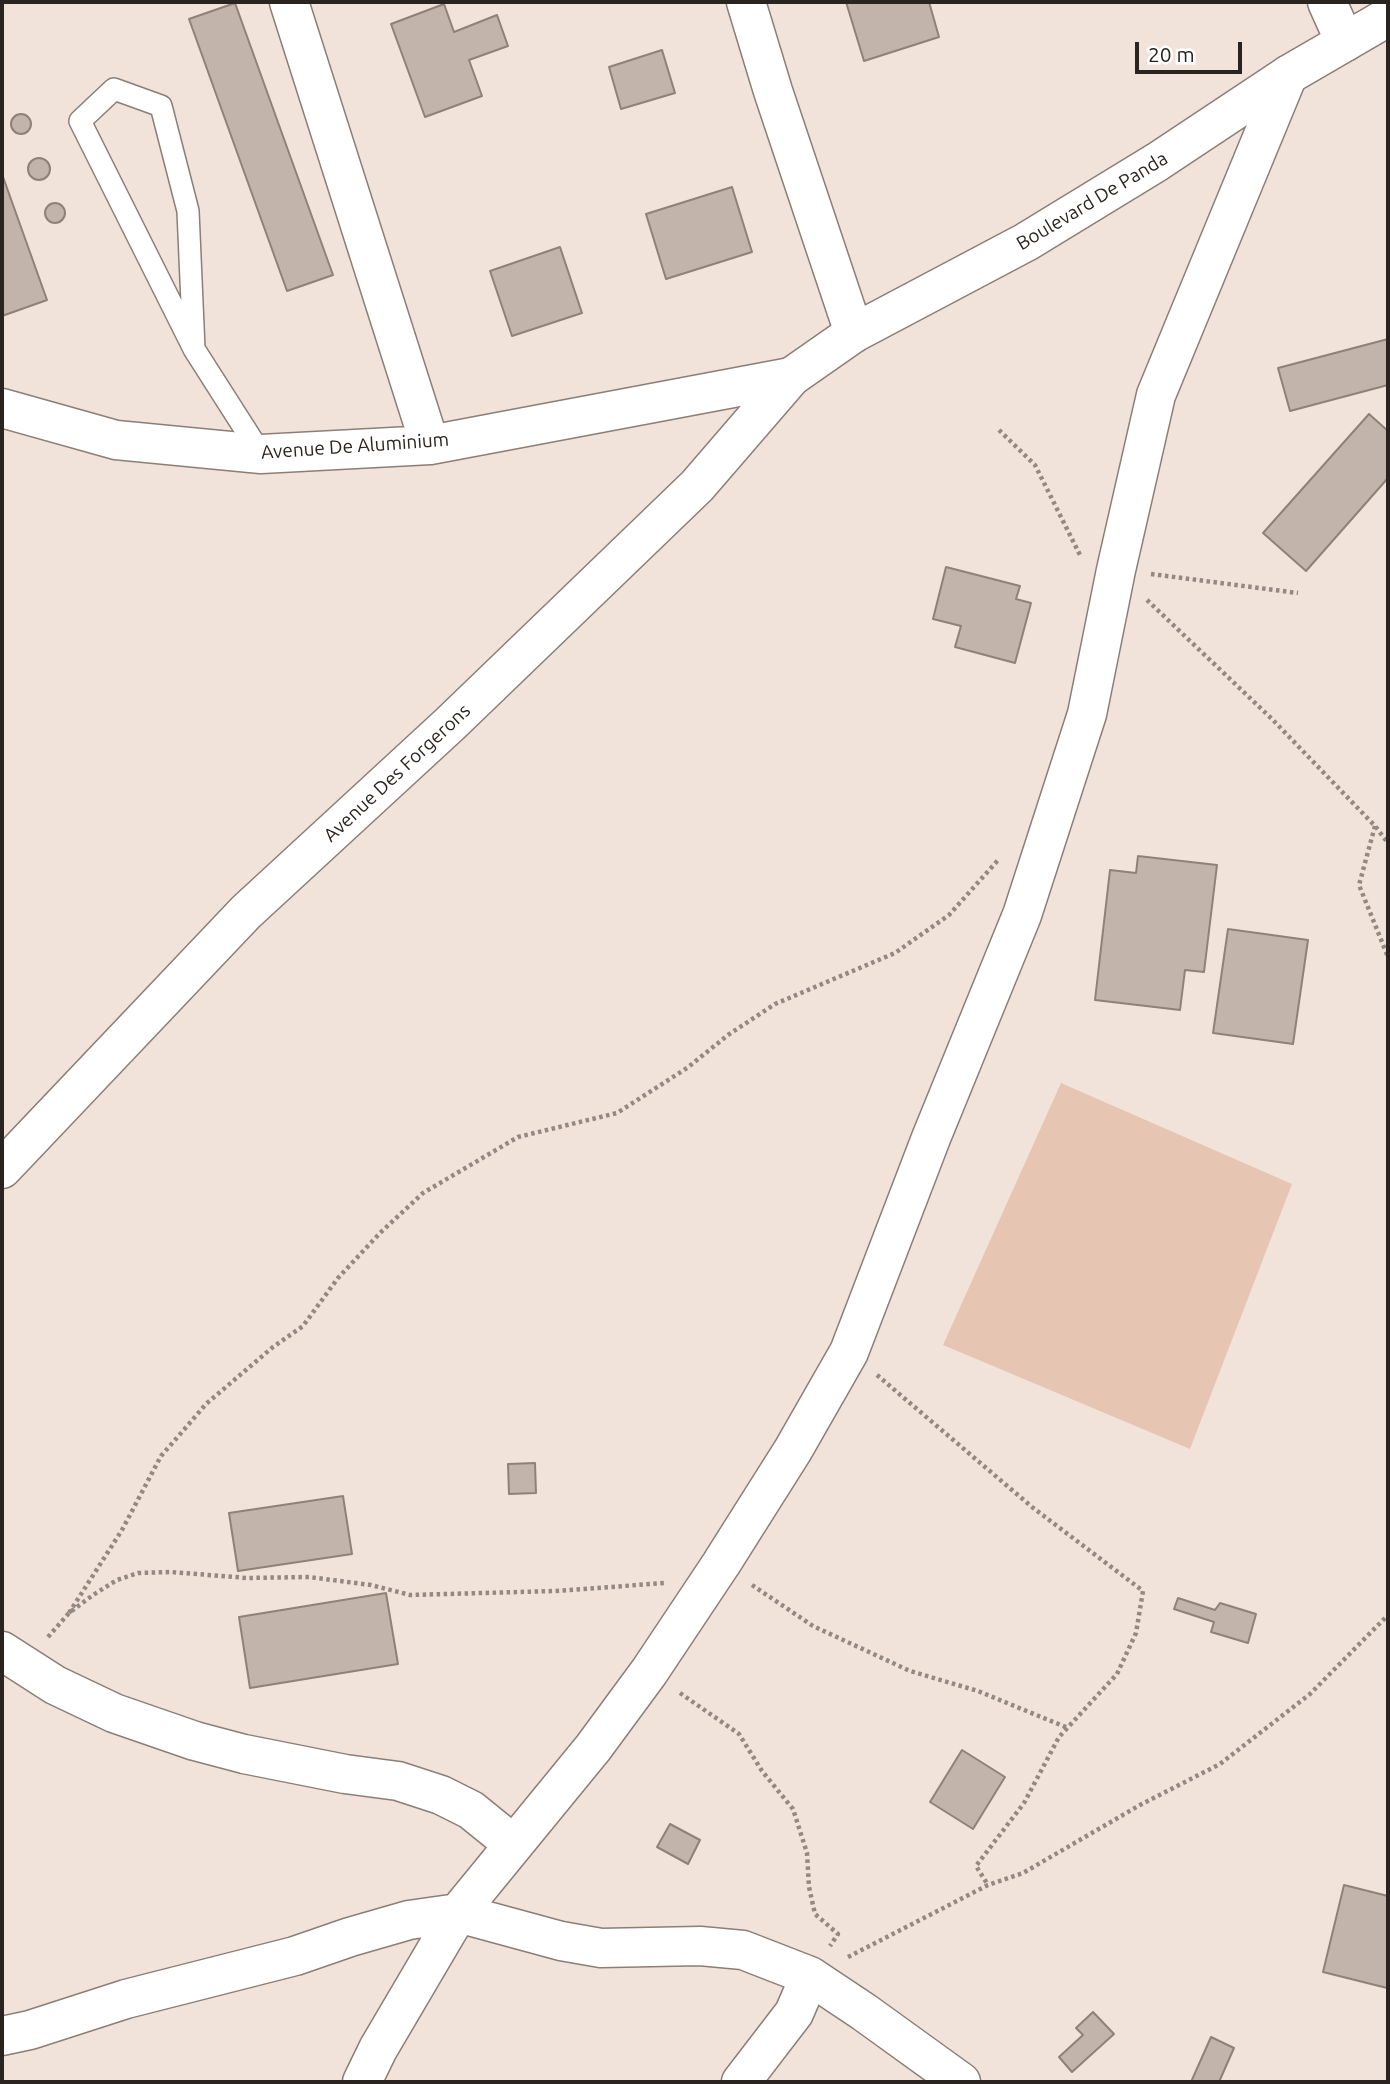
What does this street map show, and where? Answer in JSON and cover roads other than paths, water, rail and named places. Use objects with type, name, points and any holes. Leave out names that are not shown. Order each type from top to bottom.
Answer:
[{"type":"street","points":[[289,2],[430,445]]},
{"type":"street","points":[[746,2],[854,333]]},
{"type":"street","points":[[1327,2],[1345,42]]},
{"type":"street","name":"Boulevard De Panda","points":[[791,377],[854,333],[1026,243],[1157,162],[1289,75],[1388,17]]},
{"type":"street","points":[[362,2082],[378,2049],[458,1913],[593,1748],[649,1672],[722,1564],[793,1450],[849,1352],[931,1138],[1022,915],[1087,714],[1098,569],[1156,395],[1289,75]]},
{"type":"street","name":"Avenue De Aluminium","points":[[2,408],[116,440],[261,454],[430,445],[791,377]]},
{"type":"street","name":"Avenue Des Forgerons","points":[[2,1169],[246,912],[450,724],[697,486],[791,377]]},
{"type":"street","points":[[12,1658],[55,1685],[114,1713],[195,1741],[283,1762],[398,1781],[441,1796],[471,1810],[513,1843]]},
{"type":"street","points":[[2,2036],[30,2030],[126,1999],[295,1956],[409,1920],[458,1913],[561,1941],[601,1948],[700,1946],[743,1950],[810,1976],[961,2082]]},
{"type":"street","points":[[741,2082],[794,2013],[810,1976]]},
{"type":"lane","points":[[194,349],[188,211],[161,106],[114,89],[80,121],[194,349],[261,454]]}]
